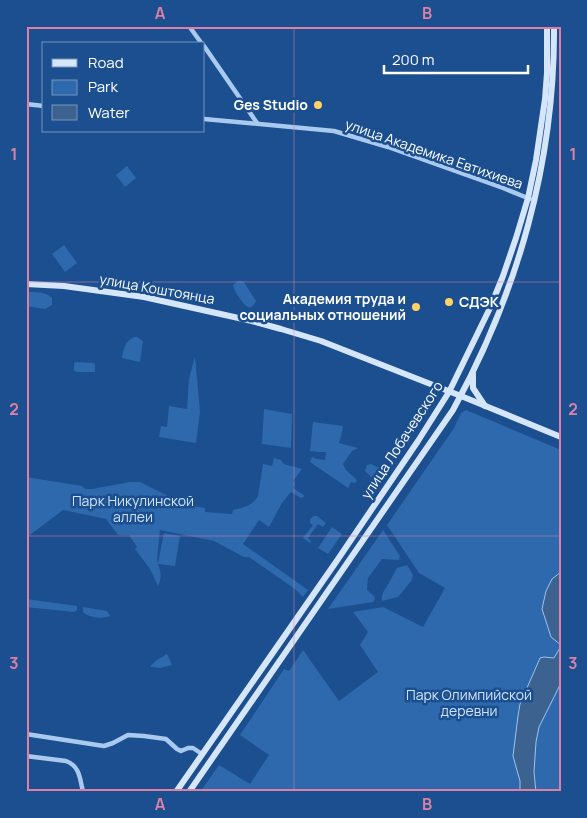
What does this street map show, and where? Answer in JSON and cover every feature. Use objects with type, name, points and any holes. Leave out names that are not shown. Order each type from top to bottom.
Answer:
[{"type":"main road","name":"улица Лобачевского","points":[[176,792],[418,441],[449,392],[490,308],[504,276],[528,198],[545,99],[547,26]]},
{"type":"main road","name":"улица Лобачевского","points":[[189,792],[453,410],[473,371],[498,315],[524,241],[534,204],[541,174],[551,101],[554,73],[554,26]]},
{"type":"main road","name":"улица Коштоянца","points":[[26,284],[61,286],[144,297],[252,320],[321,341],[561,437]]},
{"type":"main road","points":[[473,371],[473,388],[486,406]]},
{"type":"street","points":[[190,26],[201,42]]},
{"type":"street","points":[[205,48],[257,124]]},
{"type":"street","points":[[26,104],[42,106]]},
{"type":"street","name":"улица Академика Евтихиева","points":[[205,119],[334,131],[388,147],[495,185],[528,198],[534,204]]},
{"type":"street","points":[[294,622],[300,619],[303,622],[303,628]]},
{"type":"street","points":[[221,726],[223,734],[230,733]]},
{"type":"street","points":[[26,734],[104,746],[128,735],[144,736],[166,739],[177,749],[193,748],[202,754]]},
{"type":"street","points":[[26,756],[72,763],[79,773],[83,792]]},
{"type":"green space","points":[[127,166],[136,178],[125,187],[116,175]]},
{"type":"green space","points":[[64,245],[77,263],[65,272],[52,254]]},
{"type":"green space","points":[[238,281],[244,282],[256,301],[251,307],[243,303],[234,289],[233,285]]},
{"type":"green space","points":[[26,292],[46,294],[52,298],[52,305],[45,309],[26,306]]},
{"type":"green space","points":[[134,337],[143,341],[140,362],[122,358],[127,343]]},
{"type":"green space","points":[[195,356],[200,412],[196,443],[159,437],[161,426],[167,427],[169,406],[187,409],[189,379]]},
{"type":"green space","points":[[74,363],[94,363],[95,372],[74,371]]},
{"type":"green space","points":[[264,409],[292,414],[291,448],[262,444]]},
{"type":"green space","name":"Парк Олимпийской деревни","points":[[466,410],[561,450],[561,792],[200,792],[219,765],[250,784],[269,755],[240,735],[284,669],[289,671],[303,650],[339,701],[378,672],[360,645],[368,632],[353,612],[383,607],[423,627],[445,588],[419,573],[387,525],[454,428],[461,413]]},
{"type":"green space","points":[[313,422],[343,426],[339,443],[358,448],[352,451],[343,464],[346,470],[357,480],[355,483],[351,482],[348,488],[310,462],[312,457],[325,460],[326,452],[310,451]]},
{"type":"green space","name":"Парк Никулинской аллеи","points":[[274,458],[281,460],[284,464],[302,469],[293,481],[295,483],[293,488],[305,496],[301,498],[291,492],[282,503],[269,527],[259,520],[243,544],[308,590],[303,597],[295,589],[249,557],[244,557],[214,541],[160,530],[158,563],[164,533],[180,536],[175,566],[158,564],[161,575],[158,586],[150,569],[135,549],[137,547],[129,535],[118,535],[106,519],[63,510],[26,538],[26,477],[82,486],[85,489],[140,482],[174,499],[177,497],[187,501],[187,505],[205,508],[205,512],[232,514],[233,510],[247,506],[256,499],[263,464],[272,466]]},
{"type":"green space","points":[[371,464],[386,471],[377,483],[365,471],[367,465]]},
{"type":"green space","points":[[317,516],[326,523],[323,527],[318,524],[308,538],[311,541],[310,543],[303,538],[313,525],[310,523],[310,519]]},
{"type":"green space","points":[[332,527],[342,534],[328,554],[318,548]]},
{"type":"green space","points":[[383,530],[400,556],[399,560],[382,559],[368,578],[367,590],[374,596],[373,602],[328,609]]},
{"type":"green space","points":[[407,565],[413,575],[412,580],[398,597],[382,601],[383,592],[397,568]]},
{"type":"green space","points":[[26,599],[77,606],[77,610],[74,612],[26,607]]},
{"type":"green space","points":[[83,607],[107,611],[110,616],[100,618],[89,616],[83,612]]},
{"type":"green space","points":[[167,654],[172,665],[160,668],[150,666],[157,660]]},
{"type":"water","points":[[561,572],[561,645],[551,637],[542,609],[546,591],[552,579]]},
{"type":"water","points":[[561,646],[561,683],[539,727],[536,742],[534,772],[536,792],[520,792],[520,781],[513,756],[520,704],[540,658],[554,658]]},
{"type":"place","name":"Ges Studio","points":[[318,105]]},
{"type":"place","name":"СДЭК","points":[[449,302]]},
{"type":"place","name":"Академия труда и социальных отношений","points":[[416,307]]}]
